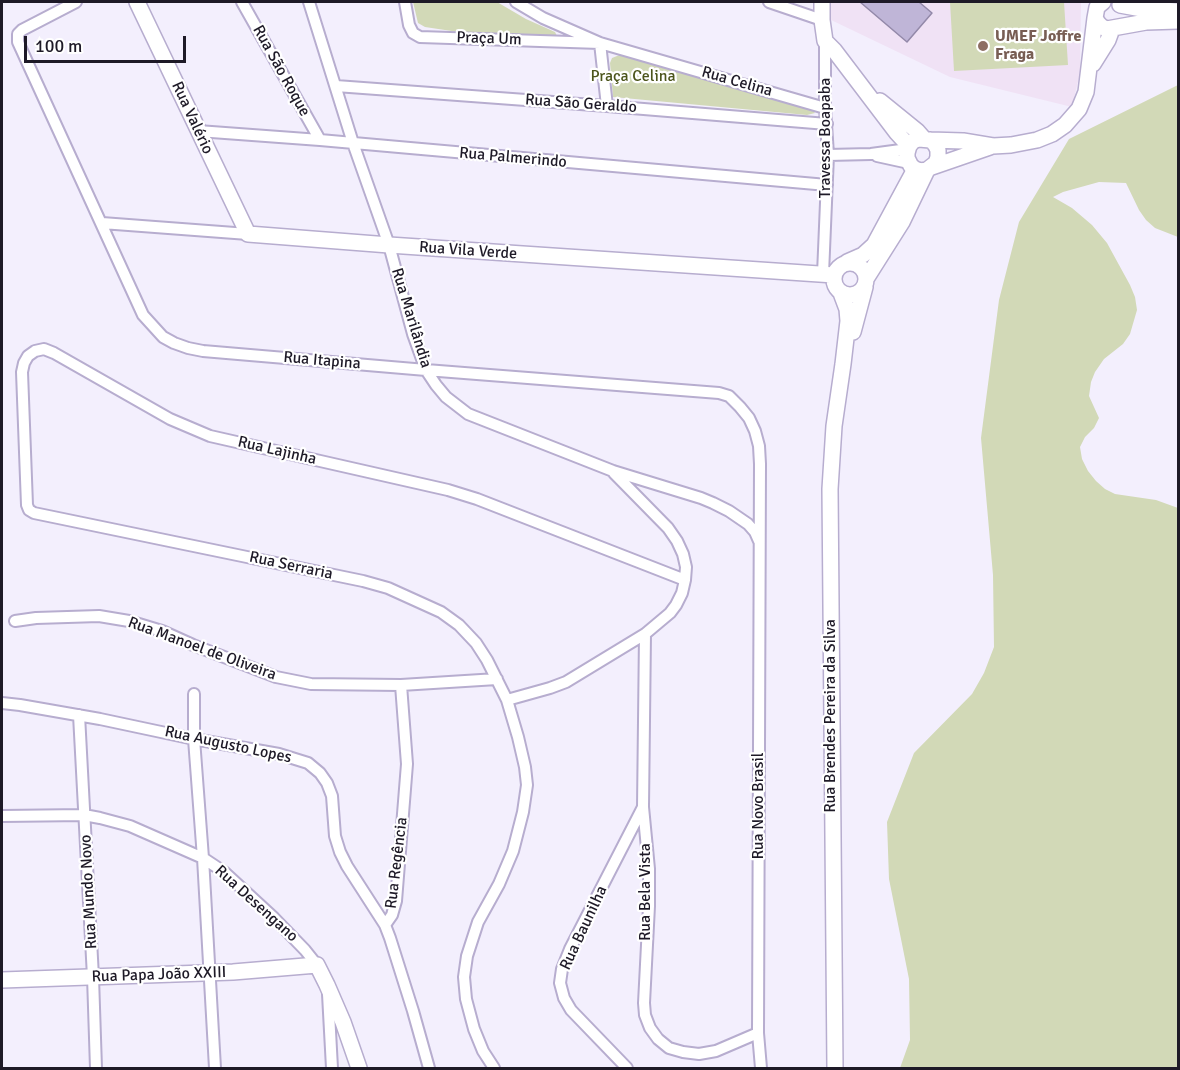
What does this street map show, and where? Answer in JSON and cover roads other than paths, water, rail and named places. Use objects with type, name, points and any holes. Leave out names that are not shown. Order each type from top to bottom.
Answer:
[{"type":"main road","name":"Rua Valério","points":[[137,2],[248,234]]},
{"type":"main road","name":"Travessa Boapaba","points":[[822,2],[825,41]]},
{"type":"main road","points":[[1117,3],[1142,9],[1179,11]]},
{"type":"main road","points":[[915,157],[1037,140],[1065,125],[1079,109],[1084,98],[1093,62],[1124,16],[1117,3]]},
{"type":"main road","points":[[1097,8],[1098,23],[1107,29],[1146,22],[1179,21]]},
{"type":"main road","points":[[1088,79],[1097,8]]},
{"type":"main road","points":[[825,41],[915,157],[936,163],[938,150],[935,144],[927,140],[862,86]]},
{"type":"main road","points":[[847,262],[861,266],[865,272],[866,283],[860,292],[854,295],[841,293],[828,274],[847,262],[863,255],[874,245],[915,157],[913,141],[918,139],[963,141],[993,146]]},
{"type":"main road","name":"Rua Brendes Pereira da Silva","points":[[843,364],[866,283],[902,222],[915,157]]},
{"type":"main road","name":"Rua Vila Verde","points":[[248,234],[828,274]]},
{"type":"main road","name":"Rua Brendes Pereira da Silva","points":[[835,1068],[830,489],[834,426],[848,315],[841,293]]},
{"type":"main road","name":"Rua Papa João XXIII","points":[[2,980],[209,973],[317,965]]},
{"type":"main road","name":"Rua Desengano","points":[[317,965],[343,1022],[359,1068]]},
{"type":"street","name":"Rua Itapina","points":[[76,2],[22,30],[18,34],[18,42],[143,315],[163,337],[188,348],[203,351],[719,393],[729,396],[749,418],[759,446],[761,544]]},
{"type":"street","name":"Rua São Roque","points":[[242,2],[320,140]]},
{"type":"street","name":"Rua Marilândia","points":[[309,2],[353,143],[389,245],[413,334],[426,370],[446,397],[468,414],[613,471],[713,503],[748,524],[761,544]]},
{"type":"street","name":"Praça Um","points":[[405,2],[409,25],[413,33],[420,37],[600,43]]},
{"type":"street","name":"Rua Celina","points":[[516,2],[543,18],[600,43],[825,108]]},
{"type":"street","points":[[769,2],[822,20]]},
{"type":"street","name":"Travessa Boapaba","points":[[825,41],[828,274]]},
{"type":"street","points":[[600,43],[606,106]]},
{"type":"street","name":"Rua São Geraldo","points":[[336,86],[827,124]]},
{"type":"street","name":"Rua Palmerindo","points":[[198,131],[827,185]]},
{"type":"street","points":[[828,155],[871,154],[915,157]]},
{"type":"street","name":"Rua Vila Verde","points":[[102,223],[248,234]]},
{"type":"street","name":"Rua Lajinha","points":[[29,510],[22,372],[28,356],[44,349],[170,419],[210,436],[477,499],[685,580]]},
{"type":"street","points":[[507,700],[566,681],[645,634],[670,613],[682,593],[686,567],[677,541],[668,528],[613,471]]},
{"type":"street","name":"Rua Serraria","points":[[29,510],[33,513],[388,588],[441,612],[459,625],[476,643],[507,700],[518,737],[527,785],[519,832],[507,867],[478,922],[467,956],[464,977],[466,999],[474,1029],[483,1051],[494,1068]]},
{"type":"street","name":"Rua Novo Brasil","points":[[761,544],[758,1033],[761,1068]]},
{"type":"street","name":"Rua Manoel de Oliveira","points":[[15,621],[79,616],[114,618],[162,631],[276,677],[311,684],[401,685],[497,679]]},
{"type":"street","name":"Rua Bela Vista","points":[[645,634],[643,807],[649,869],[649,906],[645,1015],[658,1039],[669,1048],[683,1052],[699,1054],[716,1051],[758,1033]]},
{"type":"street","name":"Rua Regência","points":[[401,685],[407,764],[396,901],[392,915],[385,925],[429,1068]]},
{"type":"street","points":[[194,694],[194,739],[215,1068]]},
{"type":"street","name":"Rua Augusto Lopes","points":[[2,703],[79,715],[279,754],[308,763],[320,773],[332,796],[335,836],[340,852],[385,925]]},
{"type":"street","name":"Rua Mundo Novo","points":[[79,715],[96,1068]]},
{"type":"street","name":"Rua Baunilha","points":[[627,1068],[571,1010],[564,998],[560,983],[562,969],[570,950],[643,807]]},
{"type":"street","name":"Rua Desengano","points":[[2,816],[84,815],[130,826],[203,858],[224,872],[274,918],[317,965]]},
{"type":"street","points":[[327,985],[332,1068]]},
{"type":"place","name":"UMEF Joffre Fraga","points":[[983,46]]},
{"type":"park label","name":"Praça Celina","points":[[633,77]]}]
